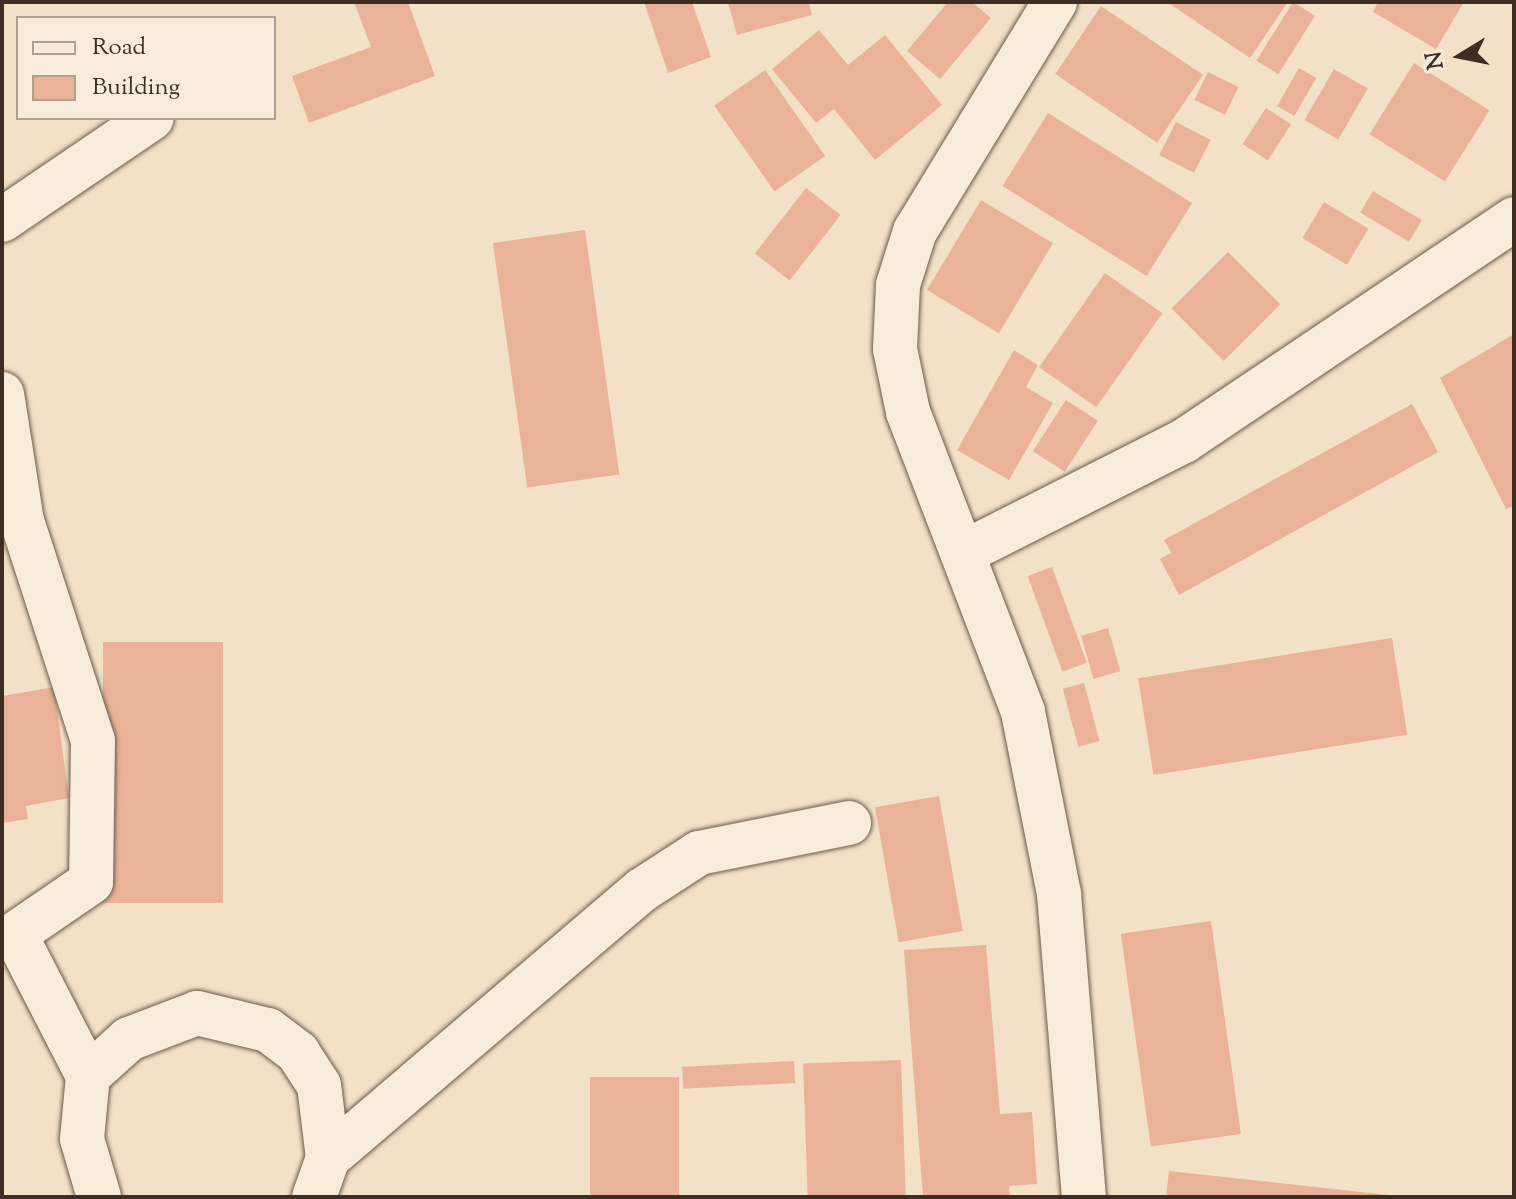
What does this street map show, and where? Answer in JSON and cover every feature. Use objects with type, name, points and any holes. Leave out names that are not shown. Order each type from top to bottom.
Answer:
[{"type":"street","points":[[1055,2],[941,178],[898,285],[895,349],[908,412],[1023,712],[1056,879],[1084,1197]]},
{"type":"street","points":[[2,220],[149,120]]},
{"type":"street","points":[[963,553],[1184,441],[1514,219]]},
{"type":"street","points":[[2,394],[22,521],[93,741],[91,882],[15,934],[88,1076],[82,1139],[99,1197]]},
{"type":"street","points":[[321,1178],[642,890],[699,853],[849,823]]},
{"type":"street","points":[[88,1076],[161,1021],[234,1016],[298,1053],[319,1085],[321,1178]]},
{"type":"building","points":[[354,2],[408,2],[435,76],[309,123],[292,76],[371,47]]},
{"type":"building","points":[[644,2],[692,2],[711,57],[668,73]]},
{"type":"building","points":[[809,2],[812,15],[737,35],[728,3]]},
{"type":"building","points":[[948,2],[972,2],[991,18],[940,79],[907,51]]},
{"type":"building","points":[[1167,2],[1288,2],[1250,58]]},
{"type":"building","points":[[1293,2],[1315,16],[1278,74],[1256,61]]},
{"type":"building","points":[[1378,2],[1464,2],[1436,49],[1373,12]]},
{"type":"building","points":[[1101,6],[1203,75],[1157,143],[1055,74]]},
{"type":"building","points":[[819,30],[848,65],[885,35],[942,105],[875,160],[834,109],[816,123],[772,69]]},
{"type":"building","points":[[1414,63],[1489,110],[1445,181],[1369,134]]},
{"type":"building","points":[[1299,68],[1316,78],[1294,116],[1277,106]]},
{"type":"building","points":[[1334,69],[1368,88],[1338,140],[1304,120]]},
{"type":"building","points":[[765,70],[825,156],[774,192],[714,106]]},
{"type":"building","points":[[1208,72],[1239,87],[1225,115],[1194,100]]},
{"type":"building","points":[[1266,108],[1291,124],[1268,160],[1243,144]]},
{"type":"building","points":[[1048,113],[1192,203],[1147,276],[1002,186]]},
{"type":"building","points":[[1176,122],[1211,140],[1194,173],[1159,155]]},
{"type":"building","points":[[806,188],[841,215],[790,280],[755,253]]},
{"type":"building","points":[[1373,191],[1422,220],[1409,242],[1360,212]]},
{"type":"building","points":[[981,200],[1053,243],[999,333],[927,290]]},
{"type":"building","points":[[1324,202],[1369,229],[1347,265],[1302,238]]},
{"type":"building","points":[[585,230],[619,475],[527,488],[493,243]]},
{"type":"building","points":[[1228,252],[1280,304],[1224,361],[1171,309]]},
{"type":"building","points":[[1105,273],[1162,313],[1096,407],[1039,367]]},
{"type":"building","points":[[1514,334],[1514,506],[1506,509],[1440,378]]},
{"type":"building","points":[[1014,350],[1038,365],[1026,387],[1053,403],[1009,480],[957,450]]},
{"type":"building","points":[[1066,400],[1098,421],[1065,472],[1033,451]]},
{"type":"building","points":[[1412,404],[1438,452],[1179,595],[1160,559],[1171,553],[1164,540]]},
{"type":"building","points":[[1052,567],[1087,663],[1062,672],[1028,576]]},
{"type":"building","points":[[1108,628],[1120,671],[1093,679],[1081,636]]},
{"type":"building","points":[[1392,638],[1407,735],[1153,775],[1138,678]]},
{"type":"building","points":[[103,642],[223,642],[223,903],[103,903]]},
{"type":"building","points":[[1084,683],[1100,741],[1078,747],[1063,689]]},
{"type":"building","points":[[54,687],[69,798],[26,806],[28,819],[2,823],[2,696]]},
{"type":"building","points":[[939,796],[963,931],[899,942],[875,807]]},
{"type":"building","points":[[1211,921],[1241,1134],[1151,1147],[1121,934]]},
{"type":"building","points":[[986,945],[1000,1114],[1032,1112],[1037,1184],[1009,1186],[1010,1197],[923,1197],[904,950]]},
{"type":"building","points":[[901,1060],[906,1197],[808,1197],[803,1063]]},
{"type":"building","points":[[794,1061],[795,1083],[683,1089],[682,1067]]},
{"type":"building","points":[[590,1077],[679,1077],[679,1197],[590,1197]]},
{"type":"building","points":[[1169,1171],[1389,1195],[1389,1197],[1166,1197]]}]
